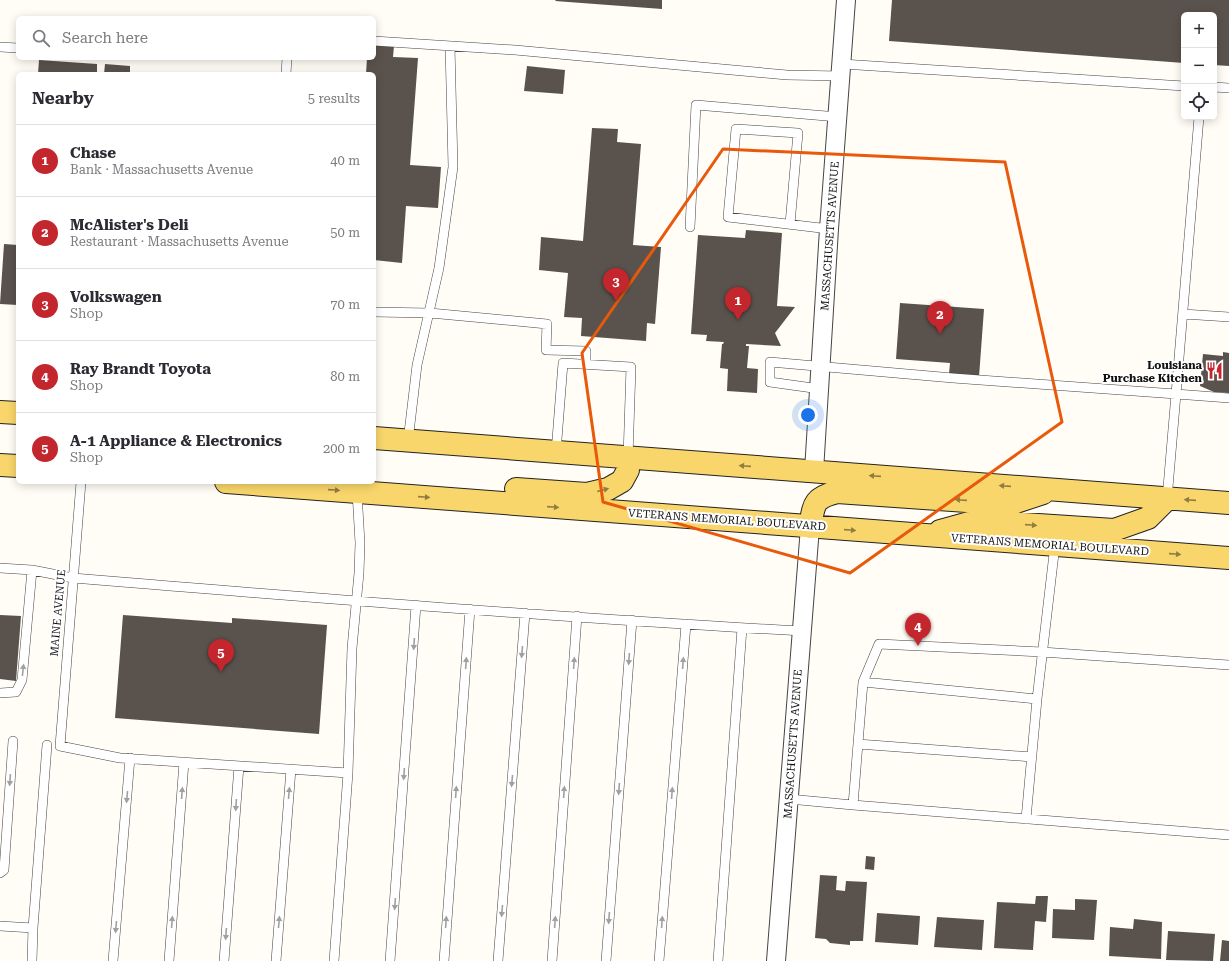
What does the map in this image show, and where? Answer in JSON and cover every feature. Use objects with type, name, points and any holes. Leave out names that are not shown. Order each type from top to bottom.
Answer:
[{"type":"main road","points":[[0,412],[16,413]]},
{"type":"main road","points":[[376,438],[1229,503]]},
{"type":"main road","points":[[357,492],[377,484],[396,481],[587,494],[608,489],[622,481],[628,470],[628,457]]},
{"type":"main road","points":[[0,465],[16,466]]},
{"type":"main road","name":"VETERANS MEMORIAL BOULEVARD","points":[[252,484],[1229,558]]},
{"type":"main road","points":[[810,527],[814,505],[824,496],[837,492],[1010,504],[1054,490]]},
{"type":"main road","points":[[924,535],[976,521],[1114,530],[1148,518],[1167,499]]},
{"type":"street","name":"MASSACHUSETTS AVENUE","points":[[814,471],[822,366],[829,229],[846,0]]},
{"type":"street","name":"MASSACHUSETTS AVENUE","points":[[776,961],[810,527]]},
{"type":"lane","points":[[376,41],[514,50],[787,75],[841,70],[1181,86]]},
{"type":"lane","points":[[408,441],[417,365],[440,268],[453,168],[450,46]]},
{"type":"lane","points":[[0,47],[16,48]]},
{"type":"lane","points":[[286,72],[287,60]]},
{"type":"lane","points":[[1217,87],[1229,88]]},
{"type":"lane","points":[[690,227],[696,105],[838,117]]},
{"type":"lane","points":[[1167,499],[1199,120]]},
{"type":"lane","points":[[790,224],[798,133],[736,129],[728,217],[829,229]]},
{"type":"lane","points":[[376,312],[430,313],[546,324],[546,350],[586,351],[586,364]]},
{"type":"lane","points":[[1183,314],[1229,317]]},
{"type":"lane","points":[[820,389],[770,382],[770,362],[953,378],[1229,398]]},
{"type":"lane","points":[[556,452],[563,363],[631,367],[628,457]]},
{"type":"lane","name":"MAINE AVENUE","points":[[81,484],[60,746],[120,758],[130,758]]},
{"type":"lane","points":[[334,961],[348,773],[352,648],[360,543],[357,492]]},
{"type":"lane","points":[[1026,819],[1037,699],[1055,545]]},
{"type":"lane","points":[[0,568],[32,570],[73,578],[356,601],[802,631]]},
{"type":"lane","points":[[0,693],[16,692],[22,680],[32,570]]},
{"type":"lane","points":[[390,961],[416,605]]},
{"type":"lane","points":[[444,961],[470,609]]},
{"type":"lane","points":[[498,961],[525,613]]},
{"type":"lane","points":[[552,961],[577,616]]},
{"type":"lane","points":[[606,961],[632,620]]},
{"type":"lane","points":[[659,961],[686,624]]},
{"type":"lane","points":[[718,961],[742,628]]},
{"type":"lane","points":[[853,805],[863,682],[879,644],[1042,652],[1229,665]]},
{"type":"lane","points":[[863,682],[1037,699]]},
{"type":"lane","points":[[0,873],[4,870],[13,741]]},
{"type":"lane","points":[[858,744],[1032,757]]},
{"type":"lane","points":[[32,961],[47,745]]},
{"type":"lane","points":[[113,961],[130,758],[348,773]]},
{"type":"lane","points":[[169,961],[184,762]]},
{"type":"lane","points":[[224,961],[239,766]]},
{"type":"lane","points":[[276,961],[291,769]]},
{"type":"lane","points":[[789,799],[1229,835]]},
{"type":"lane","points":[[0,926],[34,928]]},
{"type":"highlighted area","points":[[723,149],[1005,162],[1062,422],[850,573],[603,502],[582,353]]},
{"type":"building","points":[[662,0],[662,9],[555,1]]},
{"type":"building","points":[[892,0],[1229,0],[1229,66],[1217,65],[1217,12],[1181,12],[1181,63],[889,41]]},
{"type":"building","points":[[376,44],[394,46],[393,57],[418,58],[410,165],[441,167],[438,208],[406,206],[402,263],[376,260],[376,72],[366,72],[367,60],[376,60]]},
{"type":"building","points":[[39,60],[97,64],[97,72],[38,72]]},
{"type":"building","points":[[105,64],[130,66],[130,72],[104,72]]},
{"type":"building","points":[[527,66],[565,70],[563,94],[524,91]]},
{"type":"building","points":[[592,128],[618,129],[617,142],[641,144],[633,245],[661,247],[655,324],[647,323],[646,341],[581,336],[582,318],[564,317],[568,273],[539,270],[541,237],[583,241]]},
{"type":"building","points":[[746,230],[782,233],[777,306],[795,307],[775,333],[781,346],[746,344],[746,346],[749,346],[747,368],[758,369],[757,393],[727,391],[728,369],[720,368],[722,344],[724,342],[706,341],[707,335],[691,334],[698,235],[745,238]]},
{"type":"building","points":[[4,244],[16,245],[16,305],[0,304]]},
{"type":"building","points":[[900,303],[984,309],[979,377],[949,374],[950,363],[896,359]]},
{"type":"building","name":"Louisiana Purchase Kitchen","points":[[1223,352],[1229,353],[1229,393],[1214,392],[1200,386],[1203,354],[1223,356]]},
{"type":"building","points":[[0,615],[21,616],[16,681],[0,679]]},
{"type":"building","points":[[123,615],[232,623],[232,618],[327,625],[319,734],[115,718]]},
{"type":"building","points":[[866,856],[875,857],[874,870],[865,869]]},
{"type":"building","points":[[820,875],[837,876],[836,890],[845,891],[846,881],[867,882],[863,941],[850,941],[850,945],[830,943],[826,939],[815,938]]},
{"type":"building","points":[[1036,896],[1048,896],[1046,922],[1035,921],[1033,950],[994,948],[997,902],[1035,904]]},
{"type":"building","points":[[1075,899],[1097,900],[1094,940],[1052,938],[1053,909],[1075,910]]},
{"type":"building","points":[[877,913],[920,916],[918,945],[875,942]]},
{"type":"building","points":[[937,917],[984,920],[982,950],[934,947]]},
{"type":"building","points":[[1134,919],[1162,922],[1161,959],[1109,956],[1110,927],[1133,929]]},
{"type":"building","points":[[1168,931],[1215,934],[1213,961],[1166,960]]},
{"type":"building","points":[[1222,940],[1229,941],[1229,961],[1220,961]]},
{"type":"place","name":"Volkswagen","points":[[616,301]]},
{"type":"place","name":"Chase","points":[[738,320]]},
{"type":"place","name":"McAlister's Deli","points":[[940,334]]},
{"type":"place","name":"Louisiana Purchase Kitchen","points":[[1215,371]]},
{"type":"place","name":"Ray Brandt Toyota","points":[[918,646]]},
{"type":"place","name":"A-1 Appliance & Electronics","points":[[221,672]]}]
